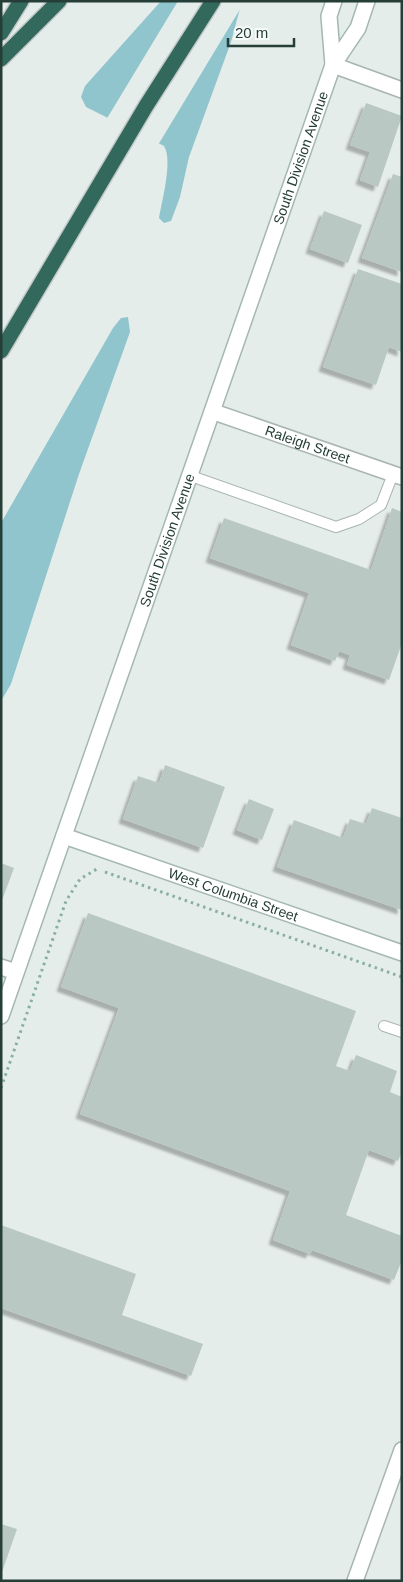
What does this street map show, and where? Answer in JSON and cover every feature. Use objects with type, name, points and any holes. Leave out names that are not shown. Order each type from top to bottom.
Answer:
[{"type":"highway","points":[[1,33],[21,1]]},
{"type":"highway","points":[[1,59],[59,1]]},
{"type":"highway","points":[[1,351],[100,184],[213,1]]},
{"type":"street","name":"South Division Avenue","points":[[333,65],[329,16],[334,1]]},
{"type":"street","name":"South Division Avenue","points":[[1,1016],[214,412],[333,65],[358,28],[367,1]]},
{"type":"street","points":[[333,65],[402,90]]},
{"type":"street","name":"Raleigh Street","points":[[214,412],[397,476]]},
{"type":"street","name":"West Columbia Street","points":[[64,836],[402,953]]},
{"type":"street","points":[[1,967],[16,972]]},
{"type":"street","points":[[355,1581],[398,1474],[402,1450]]},
{"type":"lane","points":[[191,476],[336,526],[359,520],[381,505],[397,476]]},
{"type":"lane","points":[[384,1026],[402,1032]]},
{"type":"path","points":[[1,1088],[66,901],[80,879],[97,869],[402,977]]},
{"type":"water","points":[[161,1],[242,1],[231,42],[189,157],[180,197],[171,221],[164,223],[159,218],[167,170],[164,146],[86,107],[81,97],[85,86]]},
{"type":"water","points":[[128,317],[130,332],[79,474],[11,684],[1,701],[1,523],[113,328],[121,318]]},
{"type":"pier","points":[[178,1],[245,1],[158,145],[106,120]]},
{"type":"building","points":[[366,103],[402,116],[378,187],[360,180],[370,152],[350,145]]},
{"type":"building","points":[[393,174],[402,177],[402,272],[362,258]]},
{"type":"building","points":[[324,211],[362,225],[348,263],[310,249]]},
{"type":"building","points":[[358,269],[402,284],[402,352],[389,347],[376,385],[323,367]]},
{"type":"building","points":[[392,508],[402,512],[402,643],[389,680],[347,665],[350,655],[339,651],[335,661],[291,645],[309,593],[210,558],[224,518],[371,570]]},
{"type":"building","points":[[165,765],[225,787],[203,848],[123,819],[138,776],[159,783]]},
{"type":"building","points":[[249,799],[274,809],[262,840],[237,830]]},
{"type":"building","points":[[372,808],[402,818],[402,910],[277,867],[294,820],[343,838],[350,819],[366,824]]},
{"type":"building","points":[[1,863],[14,868],[1,903]]},
{"type":"building","points":[[88,913],[356,1011],[336,1066],[350,1071],[356,1055],[397,1071],[390,1092],[402,1097],[402,1152],[398,1161],[369,1150],[346,1215],[402,1236],[402,1260],[394,1280],[312,1250],[310,1254],[273,1240],[290,1191],[80,1114],[119,1008],[61,987]]},
{"type":"building","points":[[1,1225],[136,1274],[122,1315],[203,1344],[191,1376],[1,1308]]},
{"type":"building","points":[[1,1524],[17,1529],[2,1572],[1,1572]]}]
